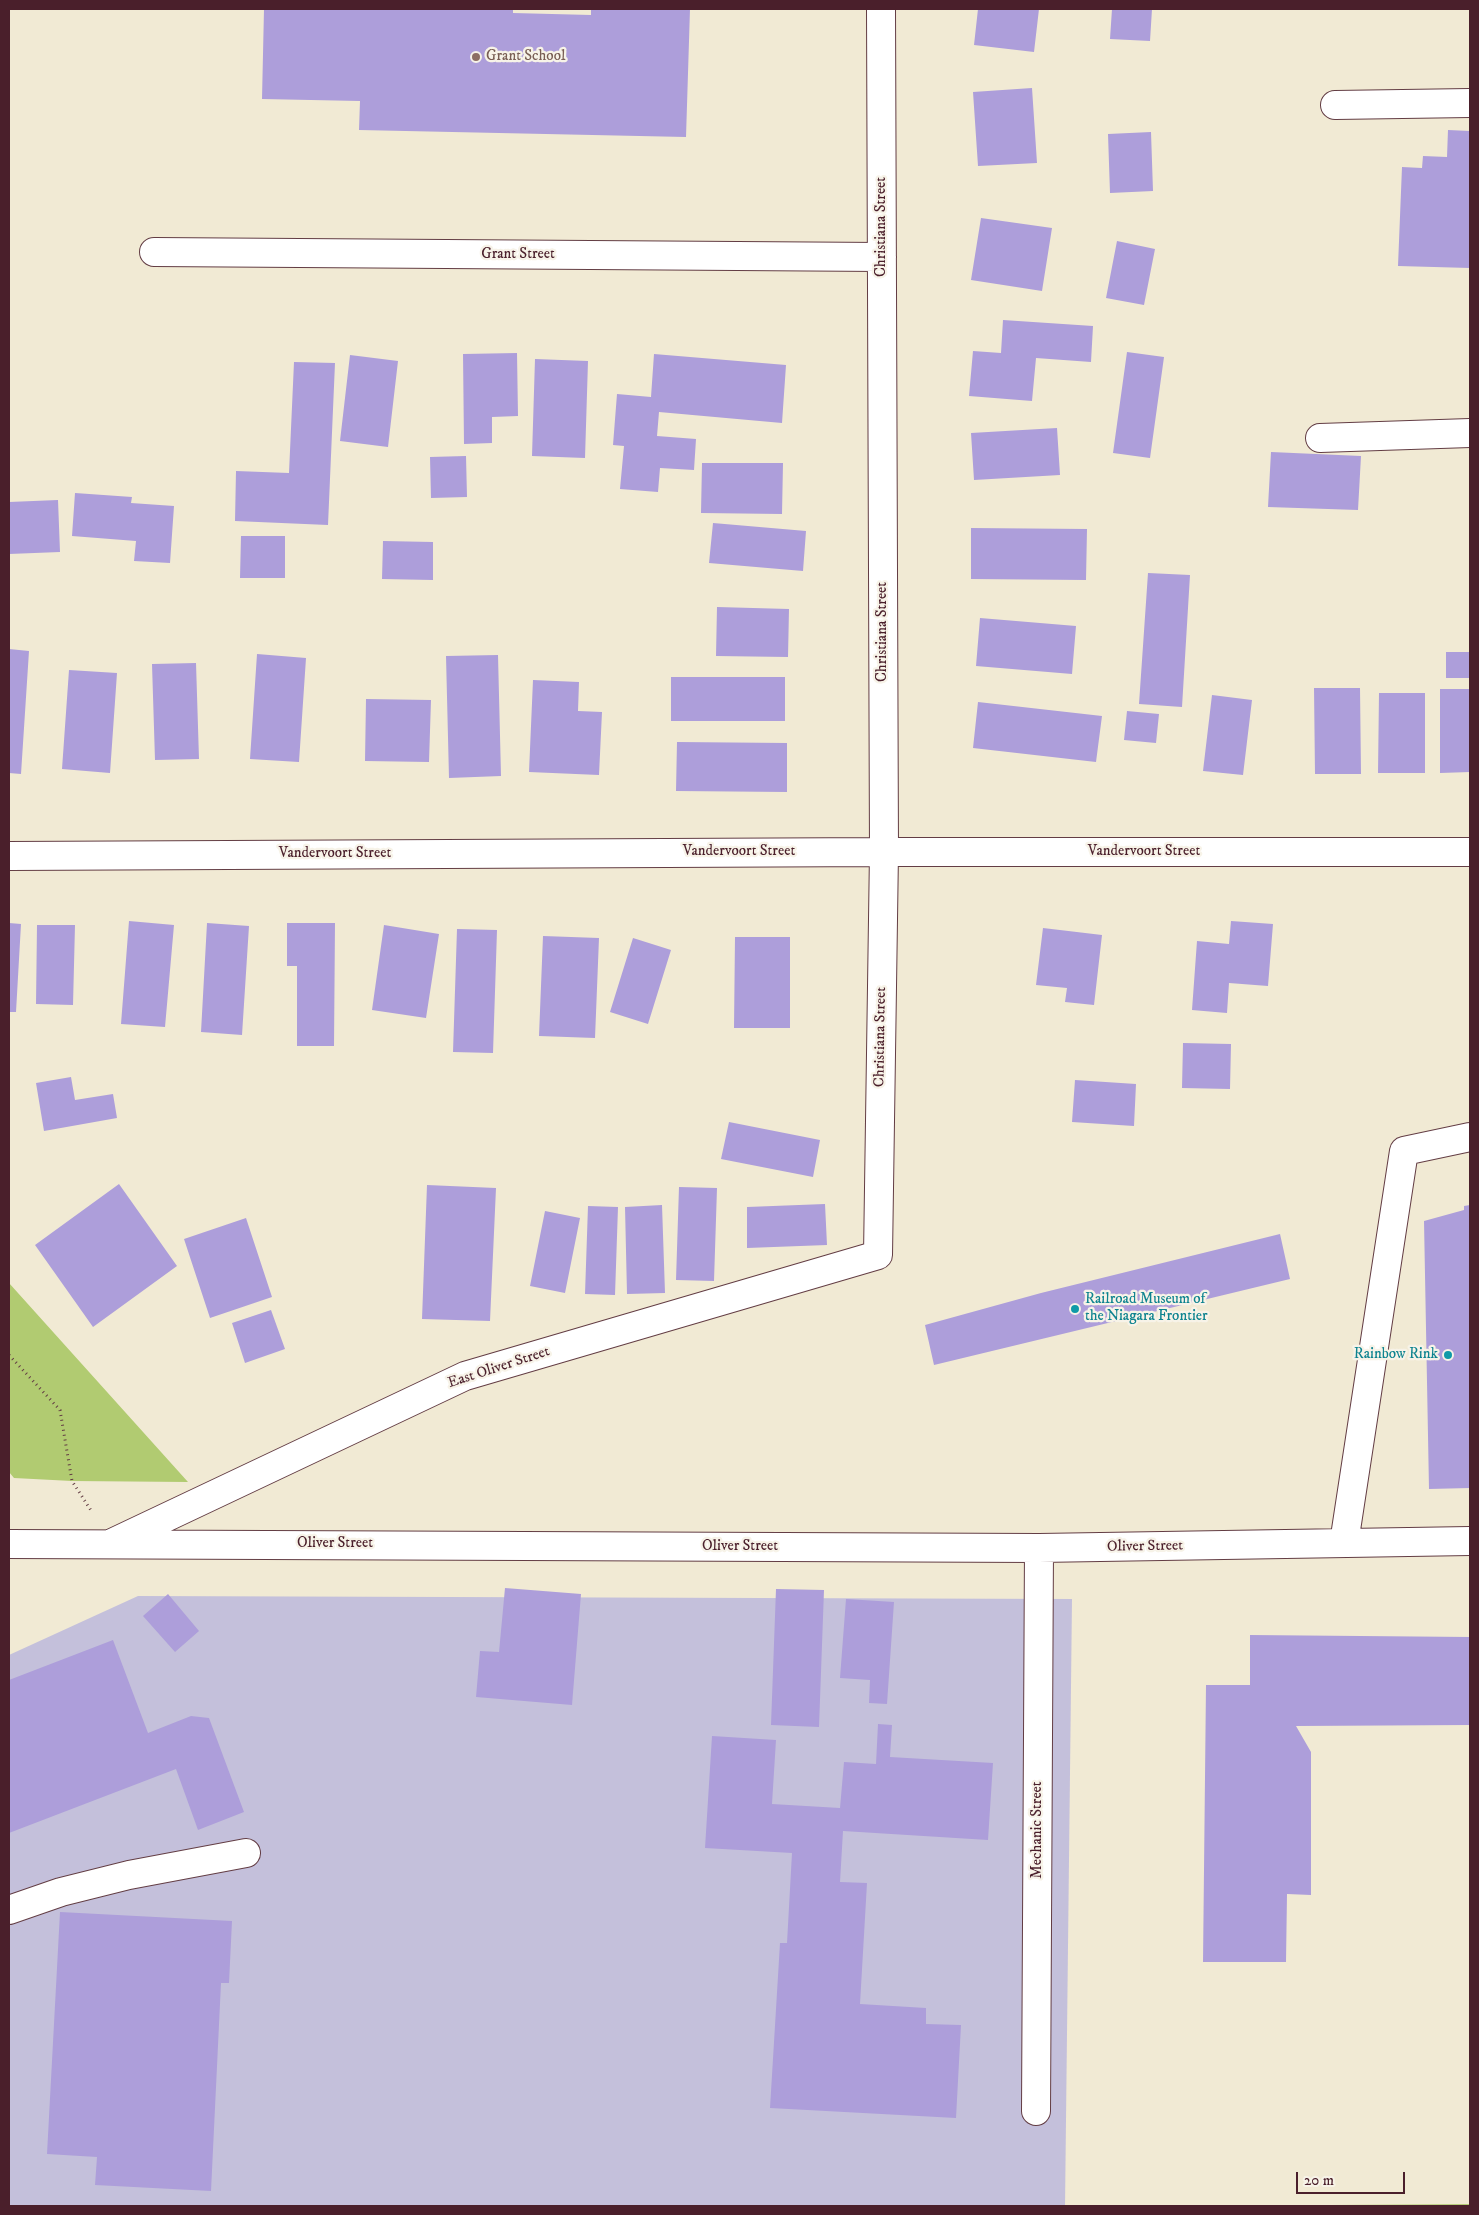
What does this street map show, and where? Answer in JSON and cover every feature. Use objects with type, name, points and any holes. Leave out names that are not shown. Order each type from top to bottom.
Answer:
[{"type":"street","name":"Christiana Street","points":[[878,1255],[884,852],[881,9]]},
{"type":"street","points":[[1335,105],[1470,103]]},
{"type":"street","name":"Grant Street","points":[[154,252],[882,257]]},
{"type":"street","points":[[1320,438],[1470,433]]},
{"type":"street","name":"Vandervoort Street","points":[[9,856],[884,852],[1470,852]]},
{"type":"street","points":[[1344,1543],[1404,1152],[1470,1137]]},
{"type":"street","name":"East Oliver Street","points":[[112,1543],[465,1376],[878,1255]]},
{"type":"street","name":"Oliver Street","points":[[9,1544],[1039,1548],[1470,1541]]},
{"type":"street","name":"Mechanic Street","points":[[1036,2111],[1039,1548]]},
{"type":"street","points":[[9,1910],[61,1892],[129,1875],[246,1853]]},
{"type":"path","points":[[9,1355],[60,1410],[72,1481],[112,1543]]},
{"type":"shaded area","points":[[138,1596],[1072,1599],[1065,2206],[9,2206],[9,1655]]},
{"type":"green space","points":[[9,1283],[188,1482],[72,1481],[14,1478],[9,1472]]},
{"type":"green space","points":[[1470,2204],[1470,2206],[1193,2206]]},
{"type":"building","name":"Grant School","points":[[264,9],[513,9],[513,13],[591,15],[591,9],[690,9],[686,137],[359,130],[360,101],[262,99]]},
{"type":"building","points":[[978,9],[1039,9],[1034,52],[974,45]]},
{"type":"building","points":[[1112,9],[1152,9],[1150,41],[1110,39]]},
{"type":"building","points":[[1032,88],[1037,163],[978,166],[973,92]]},
{"type":"building","points":[[1448,130],[1470,131],[1470,268],[1398,266],[1402,167],[1422,168],[1423,156],[1447,157]]},
{"type":"building","points":[[1151,132],[1153,191],[1110,193],[1108,134]]},
{"type":"building","points":[[981,218],[1052,228],[1042,291],[971,280]]},
{"type":"building","points":[[1117,241],[1155,249],[1144,305],[1106,298]]},
{"type":"building","points":[[1003,320],[1093,326],[1091,362],[1036,358],[1032,401],[969,396],[973,351],[1001,353]]},
{"type":"building","points":[[1127,352],[1164,357],[1150,458],[1113,453]]},
{"type":"building","points":[[517,353],[518,416],[492,417],[492,443],[464,444],[463,354]]},
{"type":"building","points":[[654,354],[786,365],[782,423],[659,412],[657,436],[696,439],[694,470],[660,468],[658,492],[620,489],[624,446],[613,445],[617,394],[651,397]]},
{"type":"building","points":[[350,355],[398,361],[388,447],[340,441]]},
{"type":"building","points":[[535,359],[588,361],[585,458],[532,456]]},
{"type":"building","points":[[294,362],[335,363],[328,525],[235,521],[236,471],[289,473]]},
{"type":"building","points":[[1057,428],[1060,475],[974,480],[971,433]]},
{"type":"building","points":[[1271,452],[1361,456],[1358,510],[1268,507]]},
{"type":"building","points":[[466,456],[467,497],[431,498],[430,457]]},
{"type":"building","points":[[702,463],[783,463],[782,514],[701,513]]},
{"type":"building","points":[[75,493],[132,497],[131,503],[174,506],[170,563],[134,561],[136,541],[72,536]]},
{"type":"building","points":[[58,500],[60,552],[9,554],[9,502]]},
{"type":"building","points":[[713,523],[806,531],[803,571],[709,563]]},
{"type":"building","points":[[971,528],[1087,529],[1086,580],[971,579]]},
{"type":"building","points":[[241,536],[285,536],[285,578],[240,578]]},
{"type":"building","points":[[383,541],[433,542],[433,580],[382,579]]},
{"type":"building","points":[[1148,573],[1190,575],[1182,707],[1139,704]]},
{"type":"building","points":[[717,607],[789,609],[788,657],[716,656]]},
{"type":"building","points":[[980,618],[1076,626],[1072,674],[976,666]]},
{"type":"building","points":[[9,649],[29,651],[21,774],[9,773]]},
{"type":"building","points":[[1446,652],[1470,652],[1470,678],[1446,678]]},
{"type":"building","points":[[257,654],[306,658],[299,762],[250,759]]},
{"type":"building","points":[[498,655],[501,776],[449,778],[446,656]]},
{"type":"building","points":[[196,663],[199,759],[155,760],[152,664]]},
{"type":"building","points":[[69,670],[117,673],[110,773],[62,769]]},
{"type":"building","points":[[671,677],[785,677],[785,721],[671,721]]},
{"type":"building","points":[[533,680],[579,682],[578,711],[602,712],[599,775],[529,772]]},
{"type":"building","points":[[1314,688],[1360,688],[1361,774],[1315,774]]},
{"type":"building","points":[[1440,689],[1470,689],[1470,772],[1440,773]]},
{"type":"building","points":[[1379,693],[1425,693],[1425,773],[1378,773]]},
{"type":"building","points":[[1212,695],[1252,700],[1243,775],[1203,771]]},
{"type":"building","points":[[366,699],[431,700],[429,762],[365,761]]},
{"type":"building","points":[[978,702],[1102,716],[1096,762],[973,748]]},
{"type":"building","points":[[1127,711],[1159,714],[1156,743],[1124,740]]},
{"type":"building","points":[[677,742],[787,743],[787,792],[676,791]]},
{"type":"building","points":[[129,921],[174,925],[165,1027],[121,1024]]},
{"type":"building","points":[[1231,921],[1273,924],[1268,986],[1229,983],[1227,1013],[1192,1010],[1197,941],[1229,944]]},
{"type":"building","points":[[9,923],[21,924],[16,1012],[9,1012]]},
{"type":"building","points":[[207,923],[249,926],[242,1035],[201,1032]]},
{"type":"building","points":[[287,923],[335,923],[334,1046],[297,1046],[297,966],[287,966]]},
{"type":"building","points":[[37,925],[75,925],[73,1005],[36,1004]]},
{"type":"building","points":[[384,925],[439,934],[426,1018],[372,1010]]},
{"type":"building","points":[[1043,928],[1102,935],[1094,1005],[1065,1002],[1067,988],[1036,985]]},
{"type":"building","points":[[457,929],[497,930],[493,1053],[453,1052]]},
{"type":"building","points":[[543,936],[599,938],[595,1038],[539,1036]]},
{"type":"building","points":[[735,937],[790,937],[790,1028],[734,1028]]},
{"type":"building","points":[[633,938],[671,950],[648,1024],[610,1012]]},
{"type":"building","points":[[1183,1043],[1231,1044],[1230,1089],[1182,1088]]},
{"type":"building","points":[[71,1077],[75,1100],[113,1094],[117,1118],[44,1131],[36,1083]]},
{"type":"building","points":[[1075,1080],[1136,1084],[1134,1126],[1072,1122]]},
{"type":"building","points":[[729,1122],[820,1140],[813,1177],[721,1159]]},
{"type":"building","points":[[119,1184],[177,1266],[93,1327],[35,1245]]},
{"type":"building","points":[[427,1185],[496,1188],[490,1321],[422,1319]]},
{"type":"building","points":[[679,1187],[717,1188],[714,1281],[676,1280]]},
{"type":"building","points":[[825,1204],[827,1245],[747,1248],[747,1207]]},
{"type":"building","points":[[662,1205],[665,1293],[627,1294],[625,1207]]},
{"type":"building","name":"Rainbow Rink","points":[[1470,1205],[1470,1488],[1429,1489],[1424,1221],[1464,1210],[1464,1206]]},
{"type":"building","points":[[588,1206],[618,1207],[615,1295],[585,1294]]},
{"type":"building","points":[[545,1211],[580,1218],[565,1293],[530,1286]]},
{"type":"building","points":[[246,1218],[272,1297],[210,1318],[184,1239]]},
{"type":"building","name":"Railroad Museum of the Niagara Frontier","points":[[1280,1234],[1290,1279],[934,1365],[925,1325],[1041,1293]]},
{"type":"building","points":[[271,1310],[285,1349],[245,1363],[232,1323]]},
{"type":"building","points":[[505,1588],[581,1594],[572,1705],[476,1697],[480,1651],[499,1652]]},
{"type":"building","points":[[776,1589],[824,1590],[819,1727],[771,1725]]},
{"type":"building","points":[[168,1594],[199,1631],[175,1652],[143,1616]]},
{"type":"building","points":[[846,1599],[894,1602],[887,1704],[869,1703],[870,1680],[840,1678]]},
{"type":"building","points":[[1250,1635],[1470,1637],[1470,1725],[1296,1726],[1311,1752],[1311,1895],[1287,1894],[1286,1962],[1203,1962],[1206,1685],[1250,1685]]},
{"type":"building","points":[[113,1640],[148,1733],[191,1716],[209,1718],[244,1812],[198,1830],[176,1769],[9,1833],[9,1680]]},
{"type":"building","points":[[878,1724],[892,1725],[890,1757],[993,1763],[988,1840],[843,1831],[840,1882],[867,1883],[860,2004],[926,2008],[926,2024],[961,2025],[956,2118],[770,2108],[780,1943],[787,1943],[792,1853],[705,1848],[712,1736],[776,1740],[772,1804],[840,1808],[844,1762],[876,1764]]},
{"type":"building","points":[[60,1912],[232,1921],[229,1983],[221,1983],[211,2191],[95,2185],[97,2157],[47,2154]]},
{"type":"place","name":"Grant School","points":[[476,57]]},
{"type":"place","name":"Railroad Museum of the Niagara Frontier","points":[[1075,1309]]},
{"type":"place","name":"Rainbow Rink","points":[[1448,1355]]}]
